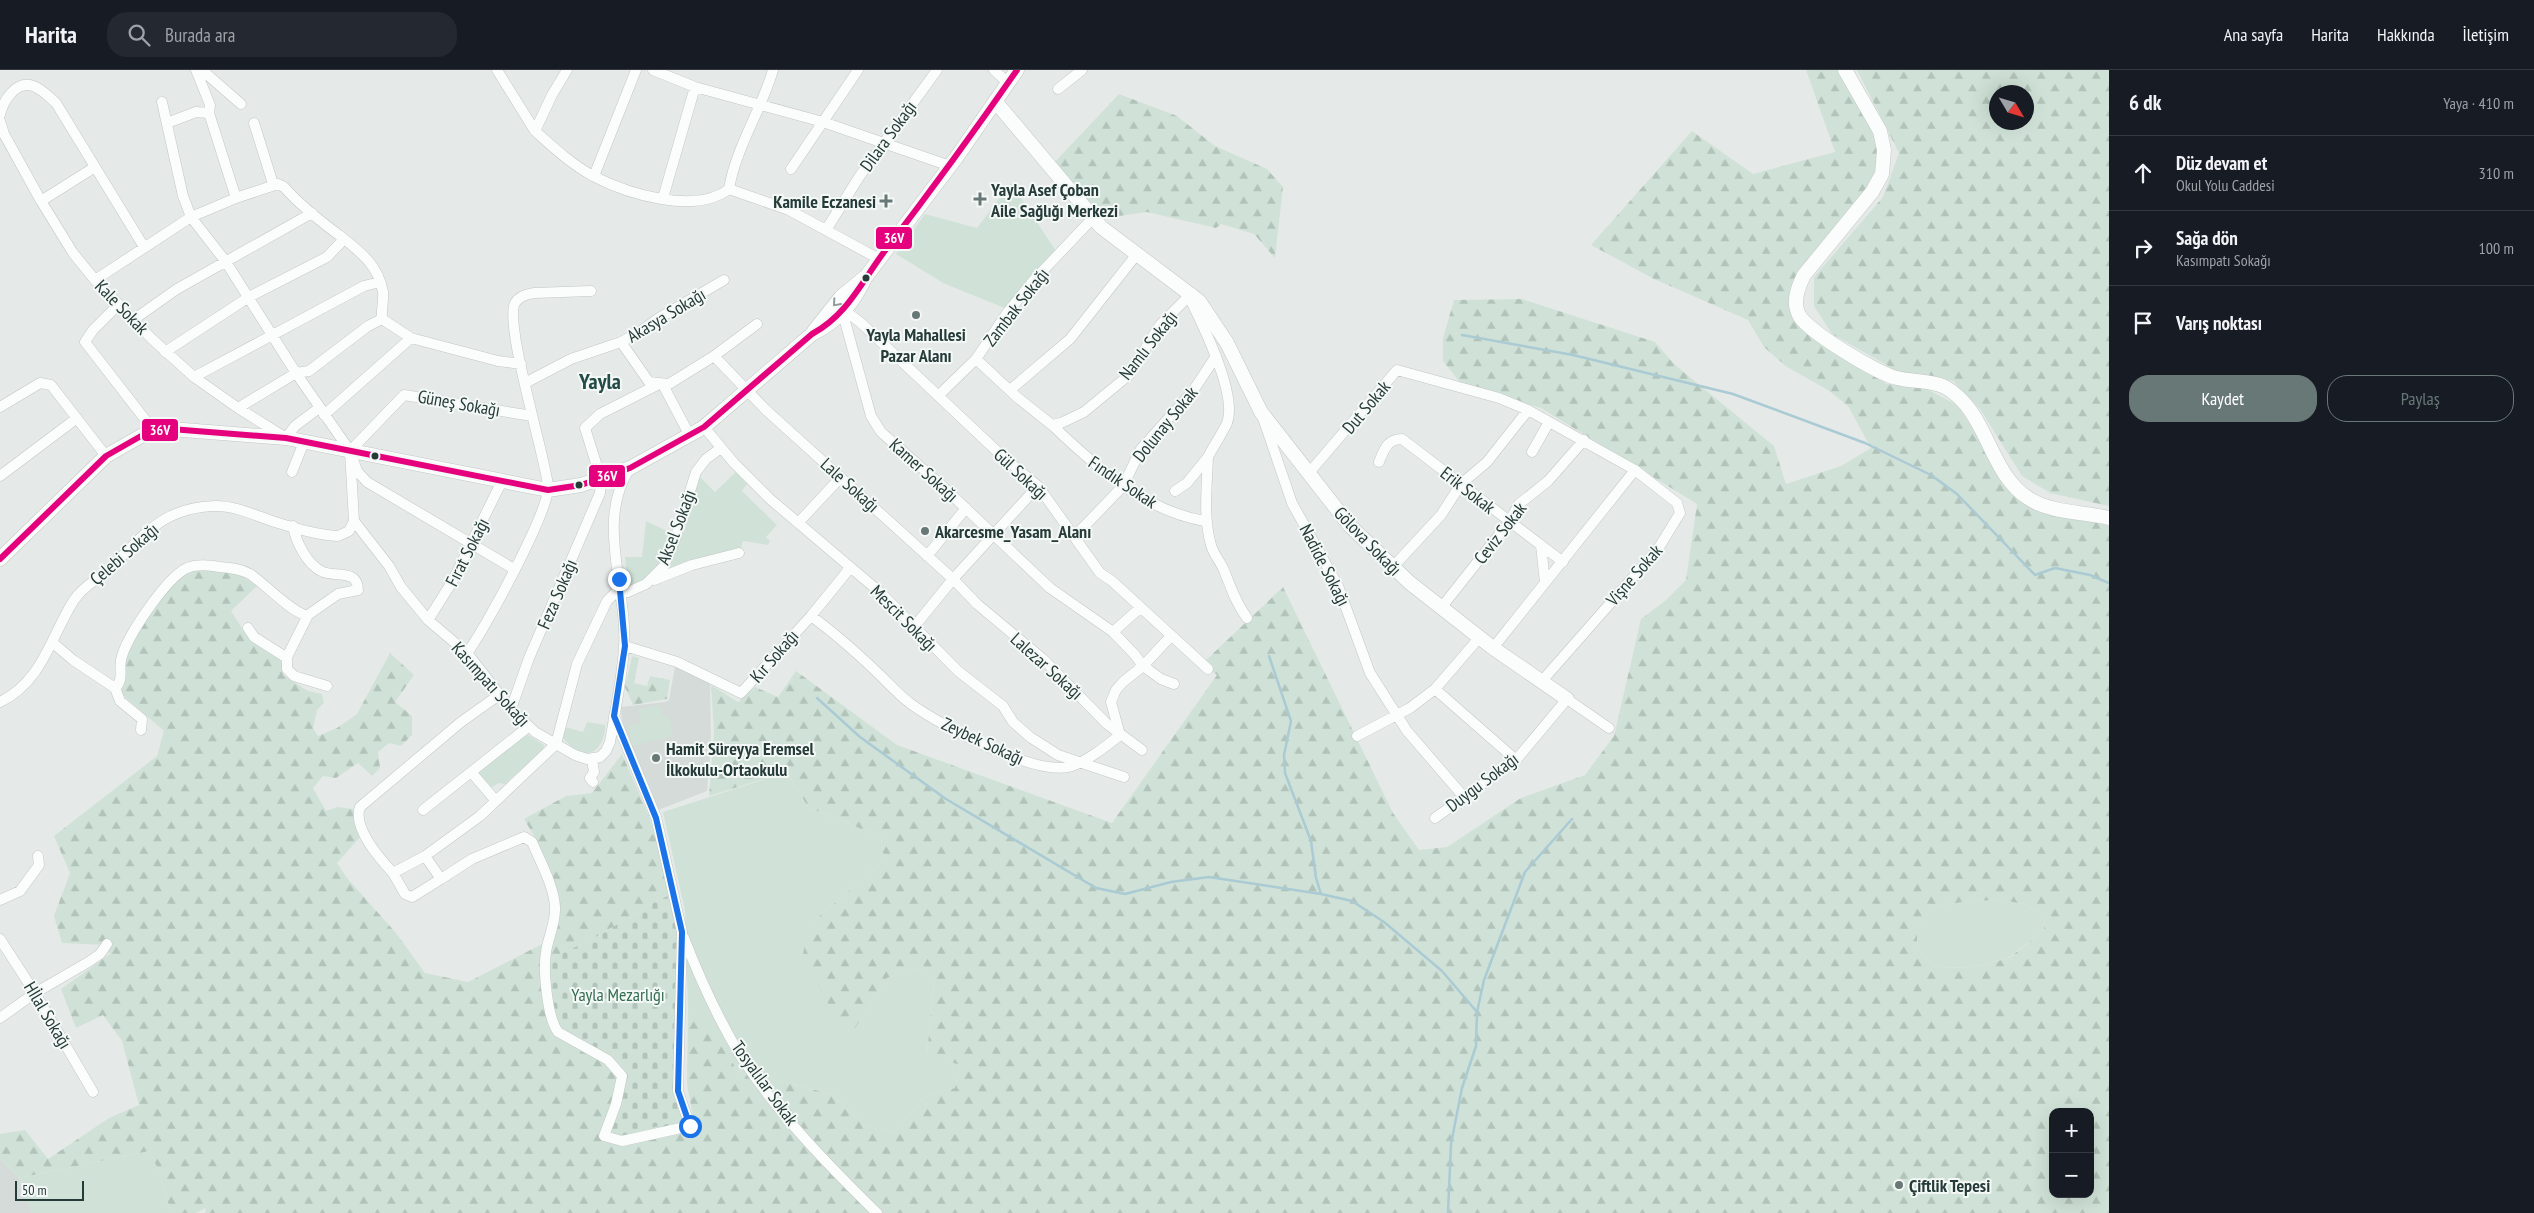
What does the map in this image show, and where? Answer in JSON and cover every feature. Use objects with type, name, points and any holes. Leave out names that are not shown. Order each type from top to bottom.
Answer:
[{"type":"main road","points":[[812,334],[832,324],[843,314],[858,294],[865,278],[950,166],[1017,70]]},
{"type":"main road","points":[[1845,70],[1880,132],[1884,150],[1882,174],[1872,192],[1804,275],[1798,286],[1796,304],[1799,316],[1814,331],[1881,373],[1945,387],[1970,409],[1998,464],[2013,486],[2028,498],[2064,510],[2109,518]]},
{"type":"main road","name":"Gölova Sokağı","points":[[995,101],[1092,218],[1190,295],[1210,316],[1227,343],[1261,412],[1350,526],[1392,568],[1441,608],[1479,638],[1567,699]]},
{"type":"main road","points":[[0,559],[106,456],[135,439],[154,431],[171,429],[286,438],[548,490],[566,488],[600,478],[630,468],[704,427],[812,334],[840,297],[865,278]]},
{"type":"street","points":[[196,70],[210,105],[209,113],[236,198]]},
{"type":"street","points":[[202,70],[241,104]]},
{"type":"street","points":[[497,70],[535,131],[563,156],[612,185],[663,198],[693,202],[709,200],[729,189],[789,210],[879,260]]},
{"type":"street","points":[[535,131],[552,94],[566,70]]},
{"type":"street","points":[[594,176],[636,70]]},
{"type":"street","points":[[652,70],[695,87],[823,122],[950,166]]},
{"type":"street","points":[[729,189],[732,168],[761,104],[773,70]]},
{"type":"street","points":[[790,170],[858,70]]},
{"type":"street","name":"Dilara Sokağı","points":[[826,230],[884,142],[937,70]]},
{"type":"street","points":[[994,70],[1008,83]]},
{"type":"street","points":[[1058,89],[1082,70]]},
{"type":"street","points":[[0,115],[12,92],[23,85],[37,88],[56,103],[144,247]]},
{"type":"street","points":[[663,198],[695,87]]},
{"type":"street","points":[[162,102],[183,196],[191,217],[226,262],[321,412],[350,451],[358,471],[367,482],[471,546],[514,569]]},
{"type":"street","points":[[167,123],[196,112],[209,113]]},
{"type":"street","name":"Kale Sokak","points":[[0,121],[4,134],[40,201],[73,253],[95,280],[165,352],[194,377],[238,408],[286,438]]},
{"type":"street","points":[[254,123],[273,184]]},
{"type":"street","points":[[40,201],[95,167]]},
{"type":"street","points":[[95,280],[191,217],[273,184],[284,187],[312,213],[358,248],[365,256],[380,282],[382,291],[382,319]]},
{"type":"street","points":[[134,320],[177,289],[312,213]]},
{"type":"street","name":"Zambak Sokağı","points":[[939,396],[976,359],[1007,313],[1034,280],[1092,218]]},
{"type":"street","points":[[165,352],[248,298],[327,257],[344,239]]},
{"type":"street","points":[[1010,390],[1070,339],[1137,254]]},
{"type":"street","name":"Akasya Sokağı","points":[[525,383],[571,359],[621,342],[724,280]]},
{"type":"street","points":[[194,377],[274,336],[364,286],[380,282]]},
{"type":"street","points":[[467,653],[483,630],[534,530],[548,490],[521,364],[513,314],[519,298],[534,293],[591,290]]},
{"type":"street","points":[[1175,491],[1187,483],[1208,456],[1227,424],[1229,414],[1227,396],[1211,340],[1190,295]]},
{"type":"street","name":"Namlı Sokağı","points":[[1052,425],[1061,423],[1084,412],[1129,375],[1160,325],[1190,295]]},
{"type":"street","points":[[119,304],[93,330],[85,342],[154,431]]},
{"type":"street","name":"Gül Sokağı","points":[[843,314],[852,316],[861,323],[1002,456],[1038,486],[1100,573],[1208,669]]},
{"type":"street","name":"Kamer Sokağı","points":[[843,314],[871,416],[881,432],[966,508],[1050,588],[1113,632],[1136,655],[1143,666],[1161,679],[1174,684]]},
{"type":"street","points":[[382,319],[411,338],[498,362],[521,364]]},
{"type":"street","points":[[238,408],[296,373],[309,371],[368,326],[382,319]]},
{"type":"street","points":[[600,478],[587,440],[586,428],[600,414],[660,385],[669,384],[714,356],[757,324]]},
{"type":"street","points":[[286,438],[295,426],[321,412],[411,338]]},
{"type":"street","points":[[621,342],[649,382],[660,385],[690,436]]},
{"type":"street","name":"Lale Sokağı","points":[[714,356],[746,392],[953,579]]},
{"type":"street","name":"Dolunay Sokak","points":[[1075,536],[1123,486],[1141,449],[1193,390],[1216,356]]},
{"type":"street","points":[[976,359],[1052,425]]},
{"type":"street","name":"Dut Sokak","points":[[1308,474],[1397,370],[1465,389]]},
{"type":"street","points":[[0,407],[40,383],[46,382],[51,385],[106,456]]},
{"type":"street","name":"Vişne Sokak","points":[[1465,389],[1499,398],[1528,410],[1584,440],[1635,470],[1677,503],[1680,513],[1658,549],[1541,682]]},
{"type":"street","name":"Güneş Sokağı","points":[[350,451],[404,395],[532,416]]},
{"type":"street","points":[[1392,568],[1441,515],[1461,484],[1487,462],[1528,410]]},
{"type":"street","name":"Nadide Sokağı","points":[[1261,412],[1292,503],[1338,586],[1370,673],[1396,715],[1426,755],[1464,797]]},
{"type":"street","points":[[0,476],[77,418]]},
{"type":"street","points":[[1532,452],[1549,422]]},
{"type":"street","name":"Fındık Sokak","points":[[1052,425],[1083,454],[1123,486],[1184,518],[1205,521]]},
{"type":"street","name":"Mescit Sokağı","points":[[704,427],[752,482],[882,594],[958,671],[1003,706],[1013,722],[1058,755],[1097,770],[1124,777]]},
{"type":"street","name":"Erik Sokak","points":[[1379,462],[1388,443],[1394,439],[1402,439],[1563,562]]},
{"type":"street","name":"Ceviz Sokak","points":[[1441,608],[1509,522],[1520,504],[1548,481],[1584,440]]},
{"type":"street","points":[[292,472],[304,442]]},
{"type":"street","name":"Aksel Sokağı","points":[[620,592],[628,592],[646,584],[664,566],[676,536],[696,472],[706,459],[721,448]]},
{"type":"street","points":[[350,451],[354,522]]},
{"type":"street","points":[[1208,456],[1205,521],[1212,548],[1225,572],[1236,603],[1247,618]]},
{"type":"street","points":[[593,782],[590,778],[594,772],[592,759],[600,757],[606,751],[614,716],[625,646],[614,532],[615,515],[622,480],[630,468]]},
{"type":"street","points":[[1493,648],[1635,470]]},
{"type":"street","points":[[798,523],[841,477]]},
{"type":"street","name":"Feza Sokağı","points":[[511,709],[529,658],[600,493],[600,478]]},
{"type":"street","name":"Fırat Sokağı","points":[[428,620],[444,596],[471,546],[502,481]]},
{"type":"street","points":[[914,627],[953,579],[1038,486]]},
{"type":"street","name":"Çelebi Sokağı","points":[[0,702],[27,683],[38,671],[54,643],[68,610],[83,589],[108,570],[151,528],[168,518],[187,510],[228,507],[293,526],[338,536],[349,531],[354,522]]},
{"type":"street","points":[[927,556],[966,508]]},
{"type":"street","name":"Kasımpatı Sokağı","points":[[354,522],[389,566],[401,587],[428,620],[467,653],[499,695],[528,727],[575,755],[592,759]]},
{"type":"street","points":[[293,526],[300,548],[316,567],[323,572],[349,575],[358,585],[358,590],[338,594],[308,615],[287,658],[287,669],[294,676],[328,686]]},
{"type":"street","points":[[1541,545],[1545,583]]},
{"type":"street","points":[[646,584],[692,564],[739,553]]},
{"type":"street","points":[[115,688],[120,682],[120,661],[130,637],[158,597],[178,573],[185,569],[209,565],[241,570],[264,584],[294,611],[308,615]]},
{"type":"street","name":"Kır Sokağı","points":[[625,646],[677,662],[741,693],[811,616],[850,568]]},
{"type":"street","name":"Lalezar Sokağı","points":[[953,579],[977,604],[1043,659],[1120,735],[1142,750]]},
{"type":"street","points":[[393,874],[425,856],[480,816],[556,744],[577,664],[607,601],[615,593],[620,592]]},
{"type":"street","points":[[1113,632],[1140,608]]},
{"type":"street","name":"Zeybek Sokağı","points":[[811,616],[837,634],[909,704],[1018,760],[1045,767],[1072,766],[1098,752],[1120,735]]},
{"type":"street","points":[[248,628],[254,637],[287,658]]},
{"type":"street","points":[[1120,735],[1111,702],[1122,682],[1143,666],[1171,636]]},
{"type":"street","points":[[1357,736],[1410,708],[1435,689],[1479,638]]},
{"type":"street","points":[[54,643],[79,664],[115,688],[120,701],[142,719],[142,730]]},
{"type":"street","points":[[1435,689],[1516,760]]},
{"type":"street","points":[[499,695],[461,722],[360,807],[362,829],[374,853],[393,874],[405,894],[412,897],[472,859],[524,836],[532,842],[555,906],[554,922],[545,955],[554,1026],[558,1032],[608,1060],[622,1076],[616,1104],[604,1136],[622,1141],[690,1126],[678,1091],[682,932],[656,818],[614,716]]},
{"type":"street","name":"Gölova Sokağı","points":[[1567,699],[1609,728]]},
{"type":"street","name":"Duygu Sokağı","points":[[1435,818],[1516,760],[1567,699]]},
{"type":"street","points":[[423,810],[528,727]]},
{"type":"street","points":[[472,773],[496,800]]},
{"type":"street","points":[[0,900],[20,890],[26,884],[39,865],[38,856]]},
{"type":"street","points":[[425,856],[441,880]]},
{"type":"street","name":"Tosyalılar Sokak","points":[[682,932],[698,973],[742,1058],[781,1110],[877,1213]]},
{"type":"street","name":"Hİlal Sokağı","points":[[0,939],[35,993],[93,1092]]},
{"type":"street","points":[[0,1018],[35,993],[90,961],[100,954],[107,944]]},
{"type":"shaded area","points":[[675,667],[699,676],[710,684],[711,745],[707,791],[658,810],[623,729],[621,707],[669,700]]},
{"type":"shaded area","points":[[0,1159],[19,1178],[32,1213],[0,1213]]},
{"type":"green space","points":[[1806,70],[1844,70],[1878,146],[1884,166],[1792,298],[1809,334],[1887,384],[1923,387],[1957,405],[1980,439],[2033,504],[2109,526],[2109,1213],[205,1213],[206,1208],[196,1213],[171,1213],[160,1173],[149,1151],[19,1178],[0,1159],[0,1134],[25,1130],[48,1159],[109,1118],[139,1105],[122,1041],[103,1015],[76,1028],[61,989],[110,954],[105,945],[62,943],[54,916],[70,873],[54,836],[157,756],[164,731],[115,688],[120,661],[158,597],[194,566],[230,568],[257,586],[231,611],[249,639],[281,660],[283,675],[308,691],[322,694],[324,703],[317,710],[313,728],[318,736],[337,728],[357,714],[390,653],[414,675],[395,702],[412,716],[412,735],[401,746],[389,743],[378,752],[380,768],[372,776],[358,763],[336,778],[323,776],[313,788],[326,811],[338,807],[353,809],[361,836],[337,863],[347,878],[396,933],[425,973],[468,982],[554,938],[559,910],[537,841],[524,819],[566,796],[592,793],[622,754],[649,816],[672,894],[591,940],[549,959],[683,1120],[693,1117],[687,1084],[688,1007],[711,1023],[737,1071],[832,1094],[864,1126],[895,1132],[924,1097],[955,1088],[960,1065],[927,1054],[934,981],[915,968],[887,978],[854,1030],[843,1034],[803,954],[809,925],[884,860],[881,837],[808,807],[787,772],[709,796],[714,733],[711,685],[738,702],[755,687],[778,697],[796,671],[897,745],[1112,823],[1217,675],[1203,663],[1283,587],[1393,813],[1419,850],[1447,847],[1521,798],[1585,775],[1614,736],[1641,619],[1665,601],[1686,580],[1697,504],[1541,408],[1463,386],[1443,361],[1443,338],[1454,300],[1522,299],[1655,342],[1675,365],[1774,446],[1786,484],[1841,466],[1871,448],[1848,406],[1828,390],[1787,367],[1764,347],[1748,320],[1654,279],[1591,245],[1692,131],[1753,174],[1835,152]],"holes":[[[2001,900],[2024,904],[2045,916],[2044,930],[2009,958],[1972,968],[1936,967],[1917,948],[1917,928],[1934,906],[1970,901]]]},
{"type":"green space","points":[[1857,70],[2109,70],[2109,506],[2050,493],[2022,476],[1980,409],[1953,381],[1899,372],[1832,334],[1814,306],[1814,277],[1883,197],[1899,153]]},
{"type":"green space","points":[[1119,94],[1177,116],[1215,146],[1267,169],[1283,187],[1275,258],[1254,234],[1221,224],[1216,228],[1147,212],[1119,216],[1093,211],[1053,164]]},
{"type":"green space","points":[[1011,183],[1056,251],[1007,309],[943,283],[896,254],[925,214],[977,228]]},
{"type":"green space","points":[[736,472],[747,484],[742,491],[777,525],[766,537],[770,541],[768,545],[743,541],[741,548],[696,559],[669,572],[667,568],[685,529],[699,476],[715,492]]},
{"type":"green space","points":[[646,521],[673,534],[658,565],[647,577],[631,586],[627,578],[625,557],[642,557]]},
{"type":"green space","points":[[632,656],[639,658],[634,683],[647,686],[650,676],[670,680],[667,699],[633,705],[625,687]]},
{"type":"green space","points":[[660,705],[663,717],[641,722],[669,716],[673,736],[632,746],[628,726],[641,723],[638,710]]},
{"type":"green space","points":[[587,722],[605,725],[602,742],[590,753],[579,752],[563,738],[565,727],[583,732]]},
{"type":"green space","points":[[523,735],[528,735],[544,745],[543,750],[505,784],[499,783],[490,788],[478,776],[479,771]]},
{"type":"green space","points":[[787,772],[808,807],[881,837],[884,860],[809,925],[854,1030],[887,978],[915,968],[934,981],[927,1053],[960,1065],[955,1088],[924,1097],[895,1132],[864,1126],[832,1094],[737,1071],[711,1024],[688,1007],[685,911],[663,812]]},
{"type":"green space","name":"Yayla Mezarlığı","points":[[672,894],[677,916],[677,1040],[674,1070],[677,1106],[683,1120],[623,1135],[607,1132],[626,1076],[555,1024],[549,959],[591,940]]},
{"type":"green space","points":[[2001,900],[2024,904],[2045,916],[2044,930],[2008,958],[1972,968],[1936,967],[1917,948],[1917,928],[1934,906],[1970,901]]},
{"type":"green space","points":[[149,1151],[160,1173],[171,1213],[32,1213],[19,1178]]},
{"type":"waterway","points":[[1462,335],[1573,355],[1733,394],[1865,443],[1931,475],[1957,494],[2035,575],[2055,568],[2090,575],[2109,583]]},
{"type":"waterway","points":[[1269,656],[1291,721],[1284,755],[1285,773],[1311,841],[1316,878],[1321,894]]},
{"type":"waterway","points":[[817,698],[860,737],[946,799],[1096,888],[1125,894],[1171,882],[1209,877],[1321,894],[1352,901],[1384,922],[1442,971],[1477,1012]]},
{"type":"waterway","points":[[1448,1213],[1451,1144],[1462,1088],[1476,1046],[1477,1012],[1484,980],[1525,872],[1572,819]]},
{"type":"transit line","name":"36V","points":[[0,559],[106,456],[148,432],[171,429],[286,438],[548,490],[581,485],[630,468],[704,427],[812,334],[835,318],[852,298],[952,162],[1017,70]]},
{"type":"place","name":"Yayla Asef Çoban Aile Sağlığı Merkezi","points":[[980,199]]},
{"type":"place","name":"Kamile Eczanesi","points":[[886,201]]},
{"type":"place","name":"Yayla Mahallesi Pazar Alanı","points":[[916,315]]},
{"type":"place","name":"Akarcesme_Yasam_Alanı","points":[[925,531]]},
{"type":"place","name":"Hamit Süreyya Eremsel İlkokulu-Ortaokulu","points":[[656,758]]},
{"type":"place","name":"Çiftlik Tepesi","points":[[1899,1185]]},
{"type":"district","name":"Yayla","points":[[600,381]]},
{"type":"route","points":[[619,579],[625,646],[614,716],[656,818],[672,880],[682,932],[678,1091],[690,1126]]}]
